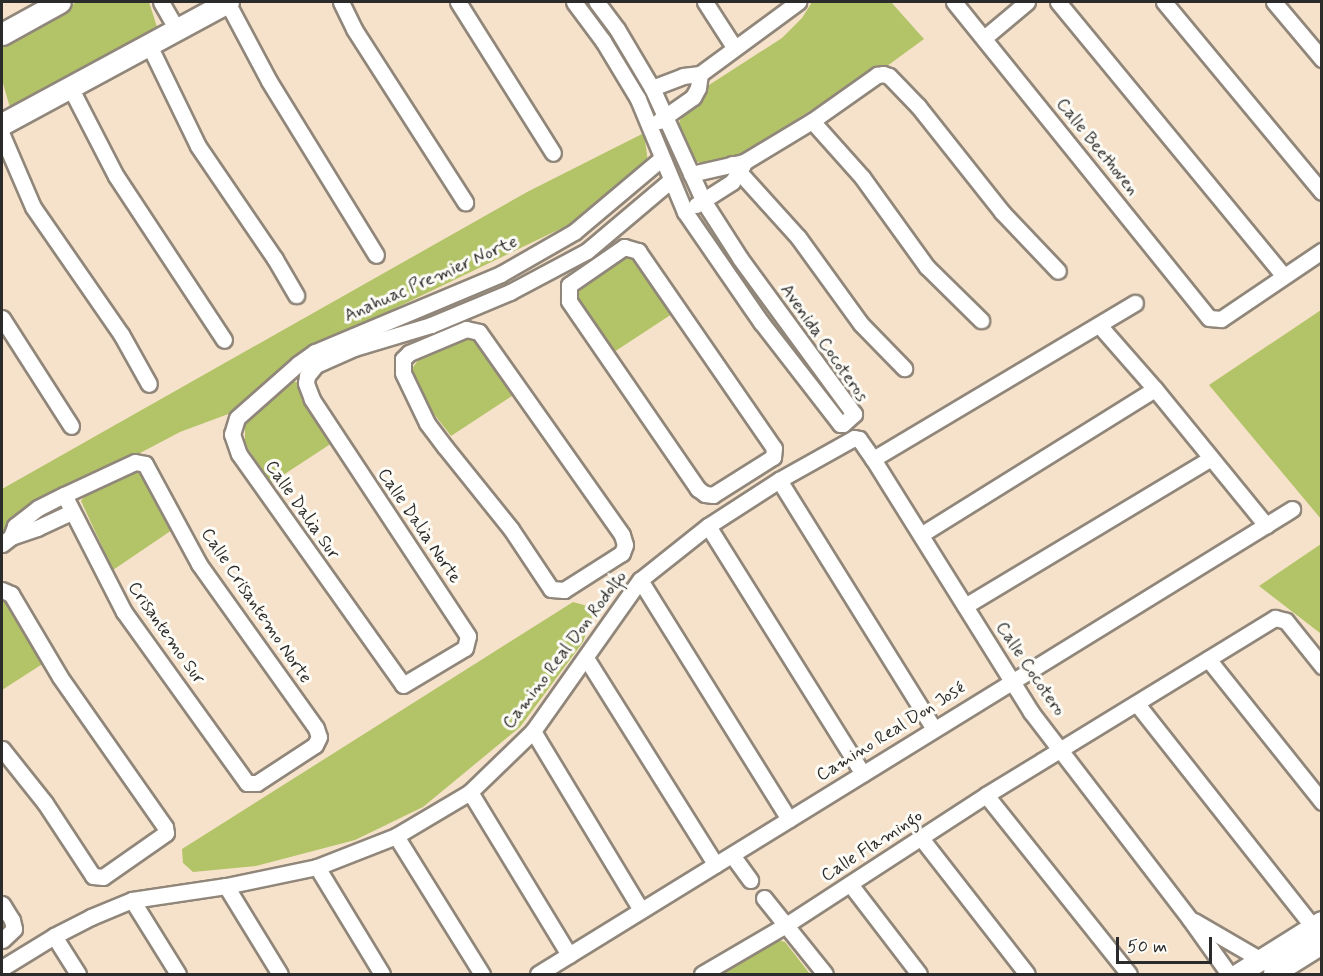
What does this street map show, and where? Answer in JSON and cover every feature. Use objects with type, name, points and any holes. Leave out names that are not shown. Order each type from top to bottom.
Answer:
[{"type":"main road","points":[[2,34],[60,2]]},
{"type":"main road","points":[[2,124],[227,2]]},
{"type":"street","points":[[161,2],[177,30]]},
{"type":"street","points":[[227,2],[268,81],[376,255]]},
{"type":"street","points":[[341,2],[354,29],[465,202]]},
{"type":"street","points":[[459,2],[553,153]]},
{"type":"street","name":"Avenida Cocoteros","points":[[574,2],[603,41],[638,99],[685,212],[761,322],[840,424],[843,424],[854,414],[740,258],[704,202],[652,88],[617,28],[597,2]]},
{"type":"street","points":[[705,2],[734,47]]},
{"type":"street","points":[[652,88],[683,76],[700,74],[798,2]]},
{"type":"street","name":"Calle Beethoven","points":[[954,2],[1209,318],[1221,319],[1284,276]]},
{"type":"street","points":[[984,38],[1027,2]]},
{"type":"street","points":[[1058,2],[1284,276],[1322,251]]},
{"type":"street","points":[[1164,2],[1322,192]]},
{"type":"street","points":[[1274,2],[1322,59]]},
{"type":"street","points":[[149,45],[194,138],[275,259],[296,295]]},
{"type":"street","points":[[651,126],[693,97],[698,88],[700,74]]},
{"type":"street","points":[[685,212],[720,192],[738,167],[812,121],[877,75],[889,76],[918,106],[1002,212],[1058,271]]},
{"type":"street","points":[[70,87],[116,176],[224,340]]},
{"type":"street","points":[[812,121],[862,177],[927,267],[981,320]]},
{"type":"street","points":[[2,135],[33,207],[121,334],[149,384]]},
{"type":"street","name":"Anahuac Premier Norte","points":[[303,370],[421,307],[501,274],[574,232],[662,158]]},
{"type":"street","points":[[691,174],[738,167]]},
{"type":"street","points":[[738,167],[798,237],[861,324],[904,368]]},
{"type":"street","name":"Anahuac Premier Norte","points":[[352,342],[430,325],[510,292],[587,251],[671,180]]},
{"type":"street","points":[[574,232],[595,266]]},
{"type":"street","points":[[624,247],[638,251],[771,441],[774,448],[773,458],[713,495],[705,494],[698,489],[569,301],[567,292],[569,285],[595,266],[624,247]]},
{"type":"street","points":[[873,459],[1135,303]]},
{"type":"street","points":[[421,307],[439,340]]},
{"type":"street","points":[[2,318],[71,426]]},
{"type":"street","points":[[1099,325],[1155,389],[1266,525]]},
{"type":"street","points":[[466,329],[479,332],[622,535],[625,545],[622,552],[564,590],[551,589],[511,529],[428,423],[403,373],[403,359],[409,353],[439,340],[466,329]]},
{"type":"street","name":"Calle Dalia Norte","points":[[303,370],[312,399],[468,636],[465,648],[403,685]]},
{"type":"street","name":"Calle Dalia Sur","points":[[303,370],[237,418],[232,434],[234,443],[239,454],[403,685]]},
{"type":"street","points":[[922,534],[1155,389]]},
{"type":"street","name":"Calle Cocotero","points":[[849,438],[858,439],[873,459],[922,534],[1031,712],[1061,748],[1189,918],[1228,975]]},
{"type":"street","name":"Camino Real Don Rodolfo","points":[[2,968],[91,916],[132,900],[226,886],[317,867],[396,836],[470,792],[533,731],[640,580],[708,526],[849,438]]},
{"type":"street","points":[[965,606],[1210,458]]},
{"type":"street","name":"Calle Crisantemo Norte","points":[[64,495],[135,462],[142,462],[148,467],[199,564],[318,733],[315,745],[290,763]]},
{"type":"street","points":[[779,480],[934,729]]},
{"type":"street","points":[[64,495],[72,512],[6,540],[15,526],[27,516],[64,495]]},
{"type":"street","name":"Camino Real Don José","points":[[538,975],[1292,509]]},
{"type":"street","name":"Crisantemo Sur","points":[[72,512],[124,612],[247,783],[257,783],[290,763]]},
{"type":"street","points":[[708,526],[863,774]]},
{"type":"street","points":[[640,580],[789,819]]},
{"type":"street","points":[[2,590],[7,590],[11,594],[60,677],[165,827],[164,836],[103,878],[93,876],[45,804],[2,749]]},
{"type":"street","name":"Calle Flamingo","points":[[702,975],[786,925],[1061,748],[1137,704],[1275,618],[1286,621],[1315,646]]},
{"type":"street","points":[[1315,646],[1322,666]]},
{"type":"street","points":[[586,658],[716,865]]},
{"type":"street","points":[[1208,659],[1322,802]]},
{"type":"street","points":[[1137,704],[1319,931],[1274,970],[1239,975]]},
{"type":"street","points":[[533,731],[640,910]]},
{"type":"street","points":[[470,792],[569,955]]},
{"type":"street","points":[[986,795],[1129,975]]},
{"type":"street","points":[[396,836],[482,975]]},
{"type":"street","points":[[921,838],[1027,975]]},
{"type":"street","points":[[732,855],[750,880]]},
{"type":"street","points":[[317,867],[382,975]]},
{"type":"street","points":[[850,884],[919,975]]},
{"type":"street","points":[[226,886],[280,975]]},
{"type":"street","points":[[764,898],[825,975]]},
{"type":"street","points":[[132,900],[178,975]]},
{"type":"street","points":[[2,904],[12,920],[14,929],[2,940]]},
{"type":"street","name":"Calle Cocotero","points":[[1189,918],[1274,970]]},
{"type":"street","points":[[54,936],[78,975]]},
{"type":"green space","points":[[77,2],[149,2],[158,30],[11,111],[2,80],[2,45]]},
{"type":"green space","points":[[812,2],[891,2],[924,39],[883,69],[832,97],[738,156],[709,165],[694,161],[677,127],[687,106],[709,85],[782,38],[802,18]]},
{"type":"green space","points":[[644,133],[648,162],[587,216],[375,318],[290,364],[231,413],[180,432],[142,452],[32,512],[2,534],[2,489],[529,191]]},
{"type":"green space","points":[[622,256],[632,256],[640,265],[672,314],[614,352],[579,304],[577,293],[581,285]]},
{"type":"green space","points":[[1321,310],[1321,519],[1209,385]]},
{"type":"green space","points":[[467,337],[475,338],[482,344],[512,396],[451,436],[434,414],[410,371],[420,358]]},
{"type":"green space","points":[[291,382],[299,382],[332,443],[271,483],[245,444],[245,423],[266,400]]},
{"type":"green space","points":[[133,472],[142,473],[172,530],[113,570],[81,501],[86,494]]},
{"type":"green space","points":[[1321,544],[1322,632],[1320,633],[1259,586]]},
{"type":"green space","points":[[6,599],[44,663],[2,690],[2,601]]},
{"type":"green space","points":[[573,602],[595,608],[583,642],[520,727],[423,807],[355,840],[256,866],[193,872],[183,863],[182,849]]},
{"type":"green space","points":[[778,940],[785,942],[810,974],[722,974]]}]
